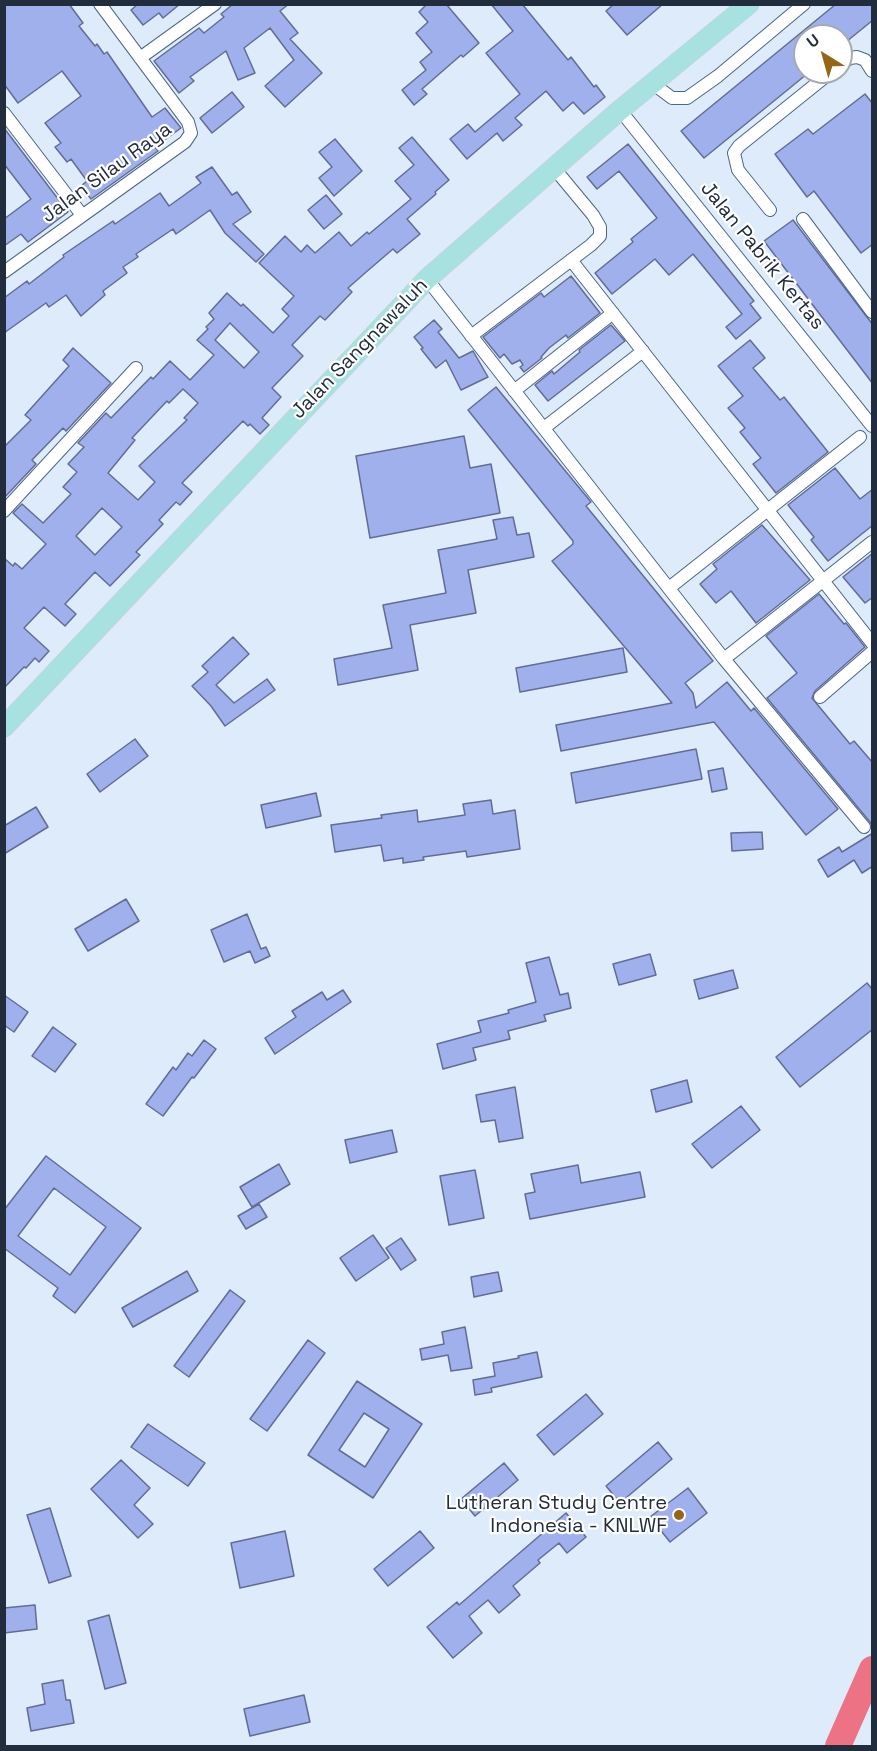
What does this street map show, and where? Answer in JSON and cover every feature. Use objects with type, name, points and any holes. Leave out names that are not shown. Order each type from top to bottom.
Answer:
[{"type":"main road","name":"Jalan Sangnawaluh","points":[[4,727],[427,279],[744,6]]},
{"type":"street","name":"Jalan Silau Raya","points":[[4,272],[185,142],[190,133],[188,122],[100,4]]},
{"type":"street","points":[[140,58],[215,4]]},
{"type":"street","points":[[652,83],[672,98],[687,98],[718,76],[804,4]]},
{"type":"street","points":[[853,58],[865,60],[873,71]]},
{"type":"street","points":[[770,210],[738,170],[734,153],[816,84]]},
{"type":"street","name":"Jalan Pabrik Kertas","points":[[621,110],[873,426]]},
{"type":"street","points":[[4,113],[82,215]]},
{"type":"street","points":[[471,336],[600,236],[600,227],[593,215],[554,168]]},
{"type":"street","points":[[803,219],[873,312]]},
{"type":"street","points":[[571,260],[873,643]]},
{"type":"street","points":[[427,279],[724,658],[864,827]]},
{"type":"street","points":[[514,391],[613,313]]},
{"type":"street","points":[[544,428],[643,351]]},
{"type":"street","points":[[4,511],[136,368]]},
{"type":"street","points":[[669,588],[860,437]]},
{"type":"street","points":[[724,658],[873,542]]},
{"type":"street","points":[[820,697],[873,652]]},
{"type":"building","points":[[4,4],[69,4],[83,23],[79,26],[95,46],[97,44],[104,54],[107,52],[152,117],[165,108],[181,128],[155,147],[158,151],[91,199],[81,186],[87,181],[71,159],[67,162],[55,147],[61,143],[45,123],[81,96],[62,71],[18,103],[4,84]]},
{"type":"building","points":[[138,4],[180,4],[163,18],[159,13],[143,25],[131,10]]},
{"type":"building","points":[[233,4],[289,4],[280,11],[298,33],[290,39],[322,73],[285,107],[265,86],[294,60],[270,28],[244,48],[255,73],[238,80],[226,51],[190,77],[194,81],[179,93],[154,61],[199,28],[204,33],[224,17],[221,14]]},
{"type":"building","points":[[427,4],[446,4],[479,43],[463,57],[461,55],[422,89],[427,94],[414,105],[402,90],[426,70],[420,62],[432,52],[416,33],[428,22],[419,12]]},
{"type":"building","points":[[491,4],[522,4],[568,60],[571,57],[594,87],[596,85],[605,97],[584,114],[573,102],[563,111],[546,91],[515,118],[522,125],[503,141],[497,133],[467,159],[450,139],[468,124],[475,132],[520,94],[486,53],[513,31]]},
{"type":"building","points":[[614,4],[663,4],[627,35],[606,11]]},
{"type":"building","points":[[836,4],[873,4],[873,20],[853,36],[853,24],[812,24]]},
{"type":"building","points":[[793,39],[795,84],[704,158],[681,131]]},
{"type":"building","points":[[232,92],[244,107],[212,133],[200,118]]},
{"type":"building","points":[[865,94],[873,104],[873,244],[861,253],[814,191],[807,197],[775,154],[808,129],[813,134]]},
{"type":"building","points":[[4,128],[68,212],[28,242],[21,234],[4,246],[4,219],[31,199],[4,164]]},
{"type":"building","points":[[412,137],[449,180],[407,219],[420,234],[397,253],[393,249],[365,273],[348,288],[352,292],[325,320],[320,316],[292,345],[303,356],[272,388],[281,397],[262,418],[269,425],[260,434],[250,424],[248,426],[243,421],[182,483],[192,492],[180,505],[176,502],[159,520],[163,524],[136,552],[140,555],[110,586],[95,572],[65,604],[76,614],[65,626],[44,607],[24,628],[49,651],[39,662],[35,658],[26,668],[24,667],[4,688],[4,558],[13,566],[15,563],[22,569],[46,544],[13,513],[22,504],[43,523],[71,494],[63,487],[77,472],[68,464],[84,447],[78,443],[106,413],[111,418],[170,361],[190,380],[214,355],[197,340],[214,319],[209,313],[227,293],[241,306],[243,304],[273,333],[289,316],[282,309],[294,296],[259,263],[285,236],[301,252],[307,245],[315,253],[339,232],[351,246],[367,232],[369,234],[411,199],[395,181],[414,165],[399,148]],"holes":[[[230,323],[259,352],[244,368],[215,340]],[[183,389],[198,403],[184,418],[187,420],[139,466],[155,482],[138,500],[108,473],[135,440],[132,438],[167,401],[169,403]],[[102,508],[122,527],[95,555],[76,536]]]},
{"type":"building","points":[[335,139],[362,171],[334,196],[319,178],[332,167],[319,152]]},
{"type":"building","points":[[628,144],[754,301],[750,304],[761,318],[736,339],[726,327],[742,314],[693,254],[669,275],[655,259],[612,294],[595,273],[633,242],[631,239],[657,218],[619,171],[597,189],[587,177]]},
{"type":"building","points":[[212,167],[232,195],[237,192],[251,212],[233,224],[264,254],[256,262],[225,233],[210,210],[176,234],[173,229],[136,254],[138,257],[123,267],[127,273],[103,291],[105,295],[81,316],[66,295],[49,307],[46,303],[4,333],[4,298],[27,281],[29,284],[64,257],[63,255],[113,221],[115,224],[160,193],[169,206],[201,183],[196,177]]},
{"type":"building","points":[[326,195],[342,214],[324,229],[308,210]]},
{"type":"building","points":[[793,220],[873,325],[873,384],[764,241]]},
{"type":"building","points":[[571,276],[600,313],[568,338],[566,335],[549,348],[542,358],[524,372],[520,367],[523,365],[520,360],[512,364],[504,354],[500,358],[483,337],[541,293],[544,297]]},
{"type":"building","points":[[434,320],[442,329],[438,332],[459,358],[473,351],[488,377],[461,390],[446,360],[436,368],[414,337]]},
{"type":"building","points":[[611,325],[625,341],[548,401],[535,385],[552,371],[554,374],[580,352],[579,350]]},
{"type":"building","points":[[750,340],[765,358],[753,368],[780,400],[784,397],[828,452],[776,493],[753,464],[761,458],[740,432],[745,428],[728,408],[743,396],[718,366]]},
{"type":"building","points":[[73,348],[111,383],[66,431],[63,428],[32,460],[36,464],[4,498],[4,447],[31,420],[25,415],[69,366],[63,360]]},
{"type":"building","points":[[496,387],[591,502],[586,506],[713,661],[685,683],[693,693],[696,708],[727,682],[751,711],[754,708],[838,809],[806,835],[714,722],[561,751],[556,725],[672,703],[552,561],[573,544],[573,541],[468,410]]},
{"type":"building","points":[[464,436],[470,468],[491,464],[500,513],[370,538],[356,456]]},
{"type":"building","points":[[835,468],[860,499],[873,489],[873,525],[828,561],[811,540],[814,537],[788,505]]},
{"type":"building","points":[[513,517],[517,535],[529,533],[534,557],[468,570],[476,613],[410,625],[418,670],[338,685],[334,659],[392,648],[383,605],[446,593],[438,550],[497,539],[493,520]]},
{"type":"building","points":[[762,525],[810,580],[756,623],[731,591],[716,603],[700,584],[717,569],[713,564]]},
{"type":"building","points":[[873,553],[873,597],[865,603],[843,577]]},
{"type":"building","points":[[819,594],[865,647],[815,691],[812,698],[850,744],[854,741],[873,763],[873,827],[767,698],[797,673],[766,636]]},
{"type":"building","points":[[233,637],[249,654],[216,685],[234,703],[267,679],[275,690],[225,726],[211,706],[192,686],[208,672],[202,666]]},
{"type":"building","points":[[623,648],[627,672],[520,692],[516,668]]},
{"type":"building","points":[[135,739],[148,756],[100,792],[87,774]]},
{"type":"building","points":[[696,749],[702,779],[576,803],[571,773]]},
{"type":"building","points":[[723,768],[727,789],[712,792],[708,771]]},
{"type":"building","points":[[316,793],[321,816],[266,828],[261,805]]},
{"type":"building","points":[[491,800],[493,814],[515,810],[520,849],[467,857],[466,851],[423,857],[424,860],[403,863],[403,858],[384,861],[381,845],[335,852],[331,825],[382,818],[381,815],[417,810],[418,822],[465,815],[463,804]]},
{"type":"building","points":[[36,807],[48,827],[4,854],[4,826]]},
{"type":"building","points":[[762,832],[763,849],[732,851],[731,833]]},
{"type":"building","points":[[873,833],[873,866],[862,873],[854,860],[828,877],[818,860],[839,847],[842,852]]},
{"type":"building","points":[[126,899],[139,921],[88,951],[75,929]]},
{"type":"building","points":[[247,914],[261,949],[266,947],[270,956],[255,963],[250,951],[224,962],[211,930]]},
{"type":"building","points":[[650,954],[656,975],[619,985],[613,964]]},
{"type":"building","points":[[549,957],[560,995],[568,993],[571,1008],[544,1015],[546,1021],[508,1031],[510,1039],[473,1048],[476,1060],[443,1069],[437,1044],[481,1032],[478,1021],[509,1013],[508,1010],[536,1002],[526,963]]},
{"type":"building","points":[[733,970],[738,988],[699,999],[694,980]]},
{"type":"building","points":[[867,983],[873,990],[873,1029],[800,1087],[776,1057]]},
{"type":"building","points":[[343,990],[351,1002],[275,1054],[265,1038],[296,1017],[292,1011],[322,992],[327,1000]]},
{"type":"building","points":[[4,995],[28,1012],[14,1032],[4,1025]]},
{"type":"building","points":[[53,1027],[76,1044],[55,1072],[32,1056]]},
{"type":"building","points":[[204,1040],[216,1049],[163,1116],[146,1104],[173,1067],[176,1070],[188,1053],[192,1056]]},
{"type":"building","points":[[687,1080],[692,1102],[656,1112],[651,1090]]},
{"type":"building","points":[[515,1087],[523,1138],[499,1142],[495,1120],[481,1122],[476,1095]]},
{"type":"building","points":[[741,1106],[760,1130],[712,1168],[692,1144]]},
{"type":"building","points":[[392,1130],[397,1152],[350,1163],[345,1140]]},
{"type":"building","points":[[46,1156],[141,1228],[75,1313],[53,1296],[58,1288],[4,1248],[4,1210]],"holes":[[[54,1188],[106,1227],[70,1275],[18,1236]]]},
{"type":"building","points":[[279,1164],[290,1184],[252,1207],[240,1187]]},
{"type":"building","points":[[578,1165],[581,1183],[640,1172],[645,1197],[530,1219],[525,1194],[535,1192],[531,1174]]},
{"type":"building","points":[[475,1170],[484,1218],[449,1225],[440,1176]]},
{"type":"building","points":[[259,1204],[267,1217],[246,1229],[238,1216]]},
{"type":"building","points":[[373,1235],[389,1258],[356,1281],[340,1258]]},
{"type":"building","points":[[401,1238],[416,1260],[401,1270],[386,1248]]},
{"type":"building","points":[[187,1271],[198,1291],[133,1327],[122,1308]]},
{"type":"building","points":[[498,1272],[502,1291],[474,1297],[471,1277]]},
{"type":"building","points":[[230,1290],[245,1301],[189,1377],[174,1366]]},
{"type":"building","points":[[465,1327],[472,1368],[451,1371],[448,1355],[422,1360],[420,1349],[444,1344],[442,1332]]},
{"type":"building","points":[[308,1340],[325,1353],[267,1431],[250,1419]]},
{"type":"building","points":[[537,1352],[542,1377],[491,1388],[492,1392],[475,1395],[473,1380],[495,1376],[493,1363]]},
{"type":"building","points":[[357,1381],[422,1424],[373,1498],[308,1455]],"holes":[[[364,1413],[389,1429],[365,1467],[339,1450]]]},
{"type":"building","points":[[586,1394],[603,1414],[554,1455],[537,1435]]},
{"type":"building","points":[[148,1424],[205,1463],[188,1486],[131,1447]]},
{"type":"building","points":[[658,1442],[672,1459],[620,1503],[606,1486]]},
{"type":"building","points":[[121,1460],[150,1488],[134,1505],[153,1524],[138,1538],[91,1489]]},
{"type":"building","points":[[504,1463],[518,1480],[475,1516],[461,1499]]},
{"type":"building","name":"Lutheran Study Centre Indonesia - KNLWF","points":[[688,1488],[707,1513],[670,1542],[650,1517]]},
{"type":"building","points":[[50,1508],[71,1576],[49,1583],[27,1515]]},
{"type":"building","points":[[566,1513],[586,1537],[567,1553],[559,1543],[538,1560],[540,1563],[513,1586],[520,1595],[499,1613],[488,1600],[469,1616],[482,1633],[453,1658],[427,1627],[457,1602],[459,1605]]},
{"type":"building","points":[[285,1531],[294,1576],[240,1588],[231,1543]]},
{"type":"building","points":[[420,1531],[434,1548],[388,1586],[374,1569]]},
{"type":"building","points":[[35,1605],[37,1629],[4,1633],[4,1608]]},
{"type":"building","points":[[109,1615],[126,1683],[105,1689],[88,1621]]},
{"type":"building","points":[[63,1680],[66,1700],[70,1700],[74,1723],[31,1731],[27,1708],[45,1704],[42,1684]]},
{"type":"building","points":[[304,1695],[310,1722],[250,1736],[244,1709]]},
{"type":"waterway","points":[[838,1746],[872,1669]]},
{"type":"place","name":"Lutheran Study Centre Indonesia - KNLWF","points":[[679,1515]]}]
